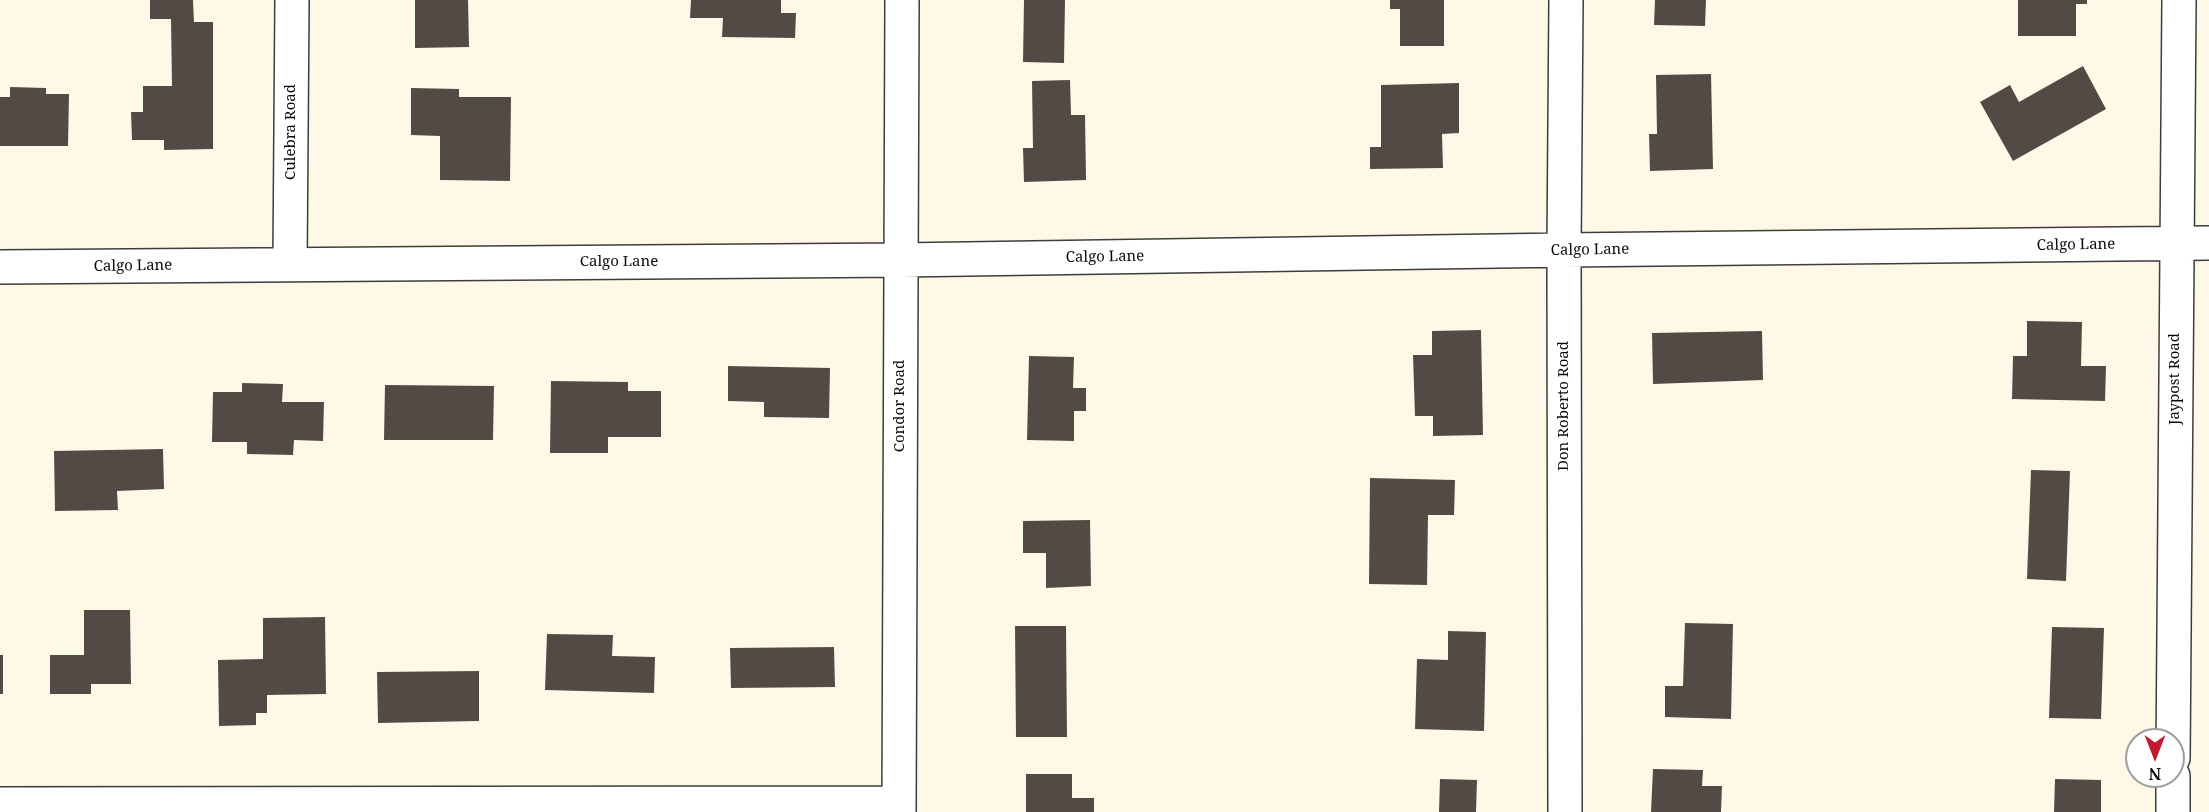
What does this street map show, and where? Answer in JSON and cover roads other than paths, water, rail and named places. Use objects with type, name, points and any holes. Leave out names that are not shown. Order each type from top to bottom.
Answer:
[{"type":"street","name":"Culebra Road","points":[[290,264],[292,0]]},
{"type":"street","name":"Condor Road","points":[[899,807],[902,0]]},
{"type":"street","name":"Don Roberto Road","points":[[1565,812],[1566,0]]},
{"type":"street","name":"Jaypost Road","points":[[2173,728],[2179,0]]},
{"type":"street","name":"Calgo Lane","points":[[0,267],[901,260],[2209,243]]},
{"type":"street","points":[[2173,788],[2173,812]]},
{"type":"street","points":[[0,804],[899,807]]}]
